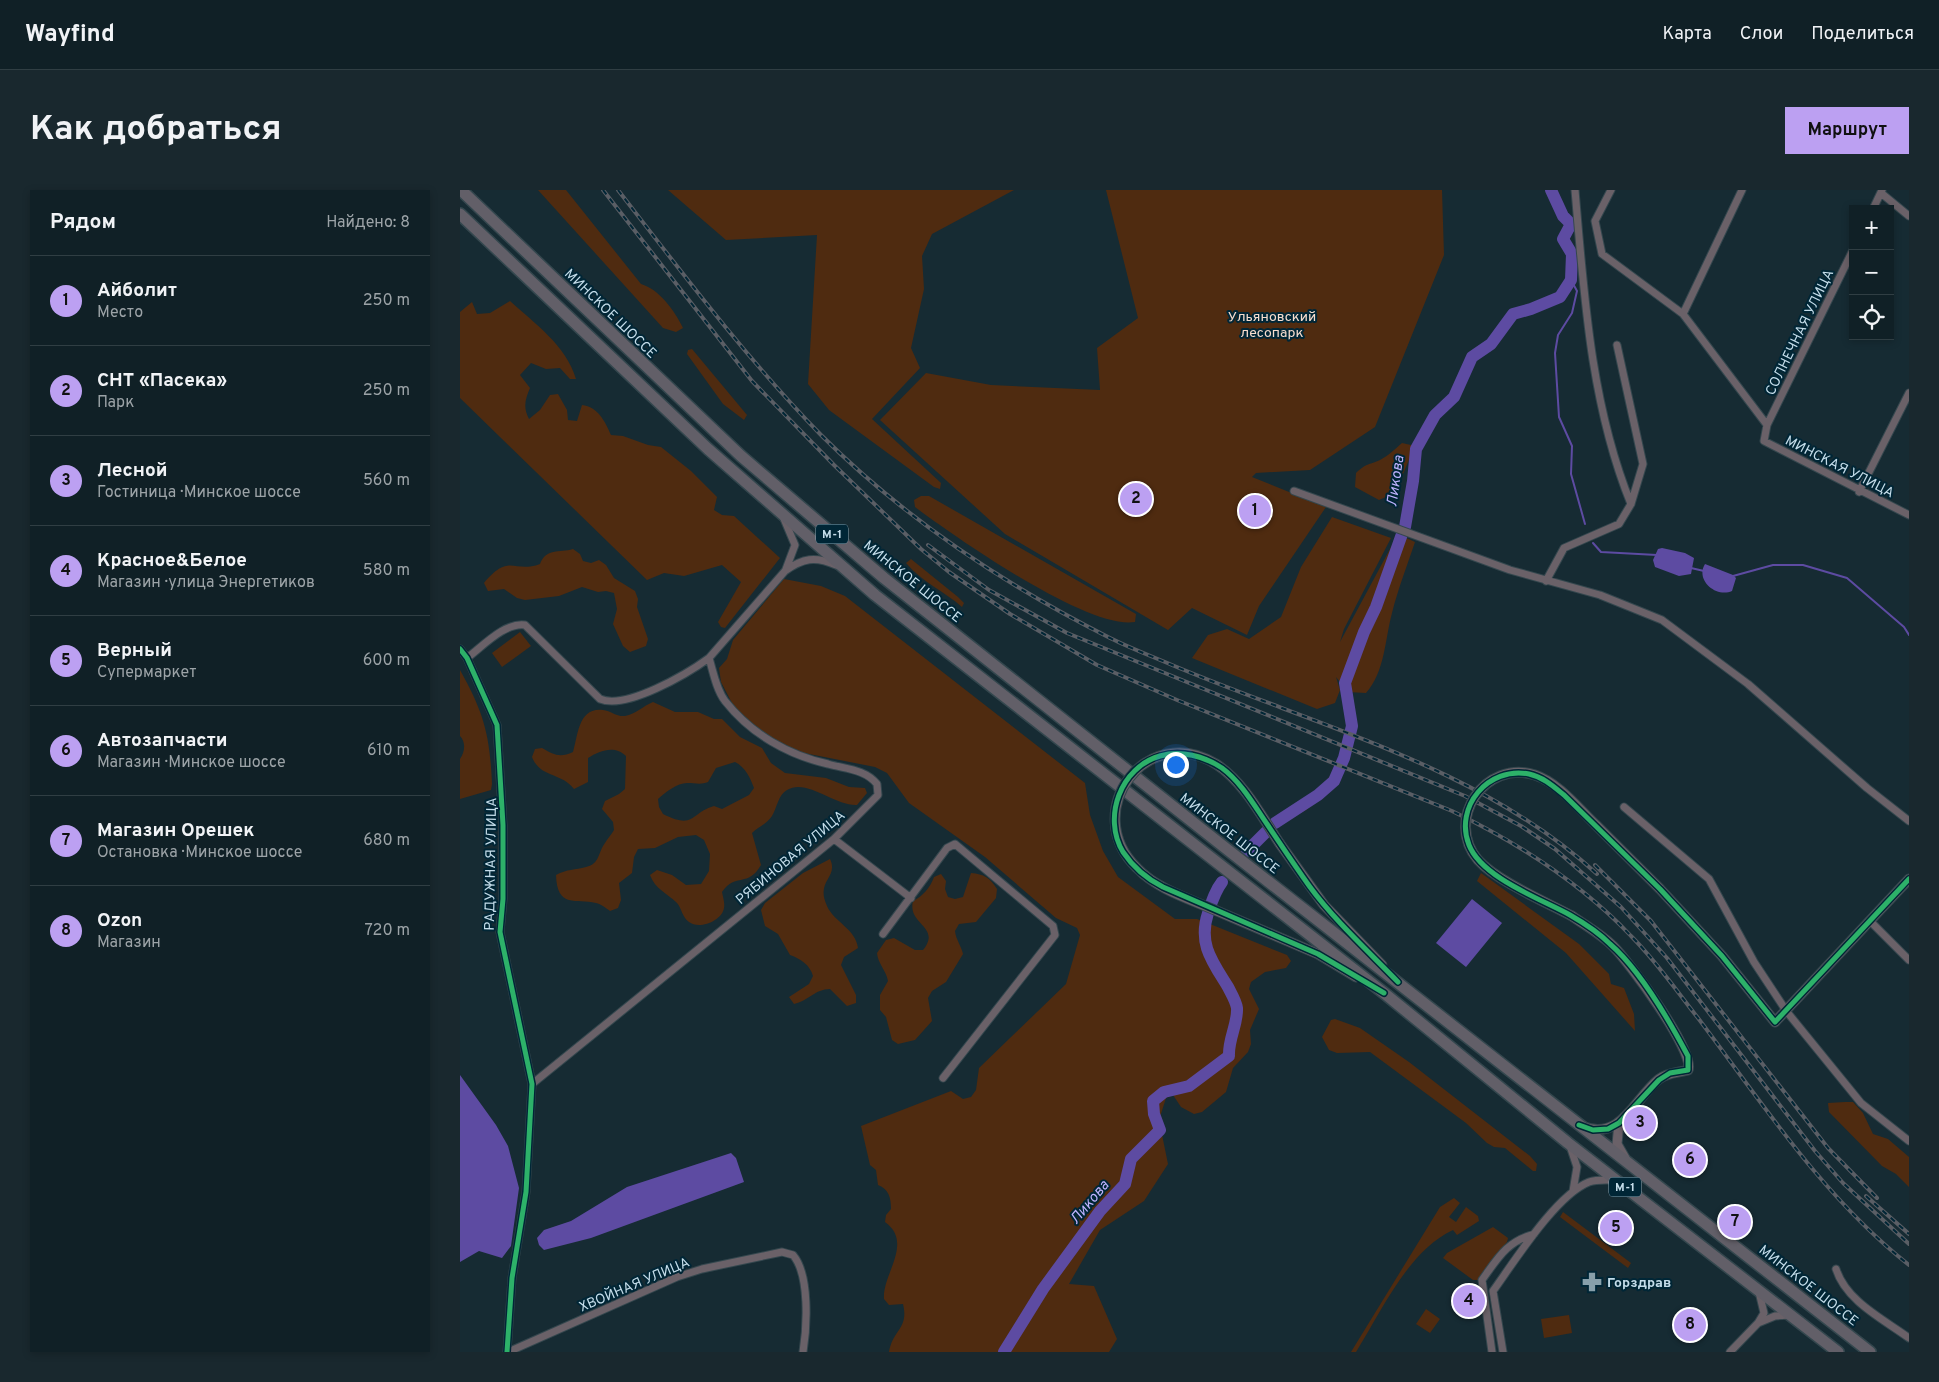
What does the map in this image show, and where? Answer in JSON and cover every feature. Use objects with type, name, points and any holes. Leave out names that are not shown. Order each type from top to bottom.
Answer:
[{"type":"highway","name":"МИНСКОЕ ШОССЕ","points":[[461,190],[646,367],[816,521],[891,584],[1870,1352]]},
{"type":"highway","name":"М-1","points":[[460,214],[708,449],[847,571],[962,664],[1384,994],[1568,1143],[1838,1352]]},
{"type":"street","points":[[1574,190],[1587,329],[1616,467],[1631,504]]},
{"type":"street","name":"МИНСКАЯ УЛИЦА","points":[[1611,190],[1595,221],[1602,254],[1683,314],[1767,425],[1764,441],[1909,516]]},
{"type":"street","points":[[1683,314],[1742,190]]},
{"type":"street","points":[[1875,205],[1882,191],[1909,216]]},
{"type":"street","name":"СОЛНЕЧНАЯ УЛИЦА","points":[[1767,425],[1849,258]]},
{"type":"street","points":[[1546,581],[1564,548],[1619,524],[1631,504],[1642,464],[1617,345]]},
{"type":"street","points":[[1860,492],[1909,393]]},
{"type":"street","points":[[1294,492],[1546,581],[1600,595],[1662,620],[1748,684],[1867,788],[1909,821]]},
{"type":"street","points":[[467,658],[508,628],[516,624],[525,625],[600,698],[608,702],[630,699],[659,686],[709,658],[785,571],[792,558],[795,546],[790,529],[774,507]]},
{"type":"street","points":[[785,571],[799,561],[809,558],[820,559],[847,571]]},
{"type":"street","name":"РАДУЖНАЯ УЛИЦА","points":[[460,649],[467,658],[497,725],[503,825],[504,900],[500,932],[532,1084],[526,1192],[512,1278],[508,1352]]},
{"type":"street","name":"РЯБИНОВАЯ УЛИЦА","points":[[532,1084],[834,838],[878,795],[877,784],[864,773],[802,758],[784,750],[758,733],[724,700],[709,658]]},
{"type":"street","points":[[1384,994],[1318,954],[1275,934],[1216,911],[1154,882],[1136,868],[1123,852],[1116,833],[1115,810],[1121,790],[1131,775],[1144,763],[1166,755],[1187,754],[1211,761],[1227,772],[1244,791],[1324,905],[1398,982]]},
{"type":"street","points":[[1579,1125],[1602,1131],[1619,1123],[1658,1080],[1670,1073],[1688,1070],[1690,1062],[1678,1037],[1624,958],[1605,939],[1572,916],[1516,886],[1482,864],[1469,844],[1466,829],[1467,813],[1473,798],[1489,781],[1511,773],[1527,773],[1548,782],[1596,825],[1660,889],[1722,956],[1775,1022],[1787,1012],[1909,879]]},
{"type":"street","points":[[1624,807],[1709,879],[1754,962],[1787,1012],[1861,1103],[1909,1141]]},
{"type":"street","points":[[834,838],[911,898]]},
{"type":"street","points":[[883,934],[947,848],[955,844],[1053,926],[1055,935],[943,1078]]},
{"type":"street","points":[[1870,921],[1909,960]]},
{"type":"street","points":[[1619,1123],[1617,1144],[1630,1164]]},
{"type":"street","points":[[1568,1143],[1577,1167],[1573,1191]]},
{"type":"street","points":[[1503,1352],[1493,1291],[1534,1234],[1573,1191],[1592,1181],[1616,1180]]},
{"type":"street","points":[[1492,1352],[1482,1280],[1506,1248],[1518,1238],[1534,1234]]},
{"type":"street","name":"ХВОЙНАЯ УЛИЦА","points":[[508,1352],[677,1277],[702,1269],[782,1252],[793,1255],[800,1266],[805,1303],[806,1330],[803,1352]]},
{"type":"street","points":[[1836,1269],[1839,1280],[1854,1298],[1909,1338]]},
{"type":"street","points":[[1730,1352],[1758,1323],[1764,1313],[1759,1292]]},
{"type":"street","points":[[1758,1323],[1775,1316],[1790,1316]]},
{"type":"green space","points":[[538,190],[566,190],[641,284],[654,291],[666,302],[683,328],[676,332],[663,328]]},
{"type":"green space","points":[[668,190],[1014,190],[932,234],[922,256],[924,289],[911,348],[920,368],[872,419],[941,483],[940,489],[934,487],[829,410],[808,384],[817,235],[726,240]]},
{"type":"green space","name":"Ульяновский лесопарк","points":[[1106,190],[1442,190],[1444,255],[1375,427],[1310,470],[1256,473],[1252,477],[1326,507],[1259,606],[1247,635],[1192,608],[1168,630],[1005,534],[880,420],[926,373],[991,385],[1100,390],[1097,348],[1138,318]]},
{"type":"green space","points":[[510,301],[557,345],[565,356],[576,379],[570,379],[560,368],[546,369],[531,363],[520,375],[530,388],[525,403],[529,419],[540,410],[550,395],[558,394],[567,410],[568,420],[577,421],[582,405],[588,406],[597,412],[611,435],[623,436],[648,445],[661,447],[691,471],[717,497],[714,510],[722,515],[734,516],[780,558],[725,628],[721,627],[718,622],[741,582],[722,565],[684,576],[664,573],[647,580],[460,398],[460,312],[472,302],[477,314],[490,313]]},
{"type":"green space","points":[[692,349],[747,415],[744,420],[723,404],[687,354],[688,350]]},
{"type":"green space","points":[[1402,443],[1411,445],[1411,455],[1395,493],[1379,500],[1355,487],[1356,473],[1365,466],[1380,460]]},
{"type":"green space","points":[[921,496],[929,496],[1136,614],[1135,622],[1114,621],[1086,612],[1022,579],[915,507],[914,500]]},
{"type":"green space","points":[[1332,517],[1391,538],[1344,629],[1340,642],[1398,534],[1415,542],[1394,604],[1381,665],[1372,685],[1366,693],[1348,692],[1336,677],[1340,690],[1335,703],[1317,709],[1192,658],[1208,635],[1227,629],[1249,639],[1281,617],[1301,567]]},
{"type":"green space","points":[[573,549],[580,554],[583,561],[591,563],[599,560],[606,565],[614,578],[635,591],[638,599],[637,607],[648,639],[646,646],[630,652],[623,646],[613,624],[617,609],[614,593],[598,592],[582,587],[559,596],[525,600],[517,598],[504,589],[488,591],[484,583],[500,568],[540,564],[549,553]]},
{"type":"green space","points":[[911,559],[958,597],[964,603],[962,607],[913,570],[906,563]]},
{"type":"green space","points":[[784,579],[821,586],[845,596],[1085,783],[1090,815],[1103,851],[1118,877],[1175,919],[1197,919],[1287,955],[1291,961],[1286,968],[1265,972],[1251,982],[1249,989],[1259,1009],[1250,1030],[1251,1044],[1248,1052],[1233,1068],[1226,1092],[1202,1112],[1194,1114],[1181,1107],[1173,1095],[1166,1098],[1159,1120],[1168,1164],[1144,1201],[1100,1230],[1069,1284],[1094,1286],[1117,1339],[1109,1352],[889,1352],[904,1319],[903,1304],[889,1305],[884,1299],[887,1279],[895,1259],[897,1239],[893,1230],[885,1222],[886,1215],[891,1209],[890,1198],[887,1191],[878,1185],[876,1170],[870,1165],[861,1126],[951,1091],[963,1099],[971,1097],[976,1090],[979,1068],[1066,984],[1080,935],[1077,928],[1056,918],[985,857],[909,803],[887,773],[875,767],[799,752],[765,736],[733,705],[721,682],[719,668],[727,659],[733,640]]},
{"type":"green space","points":[[520,632],[531,646],[502,667],[492,653]]},
{"type":"green space","points":[[460,670],[475,699],[484,725],[490,752],[492,784],[491,790],[460,799],[460,759],[464,747],[460,736]]},
{"type":"green space","points":[[653,702],[675,712],[698,712],[714,719],[722,719],[740,737],[762,748],[771,763],[785,773],[826,778],[849,787],[865,788],[867,793],[857,805],[839,801],[803,787],[795,787],[784,792],[770,819],[752,833],[761,865],[751,876],[727,886],[722,892],[724,908],[722,913],[710,923],[698,925],[689,922],[677,903],[658,887],[650,875],[657,870],[672,875],[686,885],[701,884],[709,871],[710,854],[704,840],[696,835],[678,837],[655,848],[638,849],[634,857],[632,873],[619,883],[621,900],[618,908],[610,911],[596,903],[569,900],[560,893],[556,875],[594,863],[614,830],[613,822],[602,809],[605,801],[625,789],[626,756],[617,751],[607,750],[588,758],[588,782],[574,789],[563,780],[545,772],[536,764],[532,757],[535,749],[542,748],[557,755],[568,754],[573,752],[580,724],[588,713],[595,710],[603,710],[619,716],[625,716],[633,714]],"holes":[[[735,762],[742,767],[751,780],[754,788],[749,795],[722,809],[714,806],[706,809],[692,819],[673,819],[663,814],[659,807],[658,799],[672,788],[683,783],[700,784],[708,782],[716,768]]]},
{"type":"green space","points":[[1330,776],[1336,785],[1306,810],[1280,824],[1277,818],[1309,798],[1320,789]]},
{"type":"green space","points":[[830,859],[832,871],[825,885],[824,897],[830,912],[856,941],[858,948],[844,957],[841,965],[856,995],[856,1003],[847,1006],[830,989],[820,991],[794,1004],[789,997],[809,984],[813,976],[810,969],[804,963],[790,955],[778,934],[765,926],[761,910],[765,903],[803,873]]},
{"type":"green space","points":[[971,873],[980,874],[992,882],[997,889],[996,898],[976,922],[959,924],[955,931],[963,954],[946,982],[932,991],[928,998],[932,1021],[915,1040],[898,1044],[892,1040],[886,1017],[880,1010],[880,995],[888,981],[877,953],[886,940],[894,938],[915,950],[923,950],[929,936],[927,930],[912,909],[913,901],[926,891],[934,877],[941,874],[946,881],[945,889],[948,897],[955,899],[963,897]]},
{"type":"green space","points":[[1481,873],[1579,944],[1609,974],[1611,984],[1624,988],[1634,1014],[1635,1031],[1566,953],[1477,881]]},
{"type":"green space","points":[[1335,1019],[1360,1028],[1409,1062],[1530,1156],[1537,1164],[1536,1171],[1533,1171],[1505,1148],[1494,1147],[1487,1143],[1466,1123],[1370,1052],[1337,1053],[1329,1050],[1322,1037],[1331,1020]]},
{"type":"green space","points":[[1853,1102],[1863,1113],[1873,1134],[1888,1139],[1909,1157],[1909,1187],[1896,1174],[1882,1166],[1829,1112],[1828,1103]]},
{"type":"green space","points":[[1454,1198],[1460,1203],[1449,1217],[1456,1222],[1466,1207],[1478,1216],[1479,1221],[1457,1235],[1453,1230],[1422,1252],[1397,1284],[1356,1352],[1351,1352],[1440,1207]]},
{"type":"green space","points":[[1563,1212],[1631,1263],[1628,1268],[1560,1217]]},
{"type":"green space","points":[[1493,1227],[1508,1238],[1507,1242],[1478,1280],[1473,1280],[1443,1258],[1447,1253]]},
{"type":"green space","points":[[1426,1309],[1440,1319],[1430,1333],[1416,1324]]},
{"type":"green space","points":[[1569,1315],[1572,1333],[1544,1338],[1541,1319]]},
{"type":"shaded area","points":[[1662,548],[1685,553],[1694,558],[1691,574],[1679,576],[1655,567],[1653,560],[1658,549]]},
{"type":"shaded area","points":[[1705,564],[1736,578],[1732,591],[1720,592],[1709,586],[1703,576]]},
{"type":"shaded area","points":[[1472,899],[1502,923],[1466,967],[1436,943]]},
{"type":"shaded area","points":[[460,1075],[496,1125],[508,1146],[519,1188],[511,1246],[502,1258],[479,1251],[460,1262]]},
{"type":"shaded area","points":[[731,1153],[736,1158],[744,1182],[591,1238],[544,1250],[539,1245],[537,1238],[544,1230],[571,1221],[627,1187]]},
{"type":"waterway","name":"Ликова","points":[[1405,527],[1416,449],[1435,415],[1454,397],[1472,357],[1491,344],[1513,314],[1560,297],[1571,280],[1572,254],[1563,239],[1571,224],[1563,216],[1551,190]]},
{"type":"waterway","points":[[1571,280],[1577,291],[1572,313],[1558,335],[1555,353],[1559,417],[1572,446],[1571,474],[1585,524]]},
{"type":"waterway","name":"Ликова","points":[[1275,823],[1318,795],[1334,781],[1344,758],[1352,726],[1345,683],[1364,632],[1376,607],[1402,534]]},
{"type":"waterway","points":[[1593,543],[1601,552],[1657,555]]},
{"type":"waterway","points":[[1733,576],[1773,565],[1803,565],[1847,578],[1904,627],[1909,635]]},
{"type":"waterway","points":[[1691,568],[1704,571]]},
{"type":"waterway","name":"Ликова","points":[[1247,851],[1266,832]]},
{"type":"waterway","name":"Ликова","points":[[1004,1352],[1043,1289],[1100,1211],[1125,1184],[1131,1159],[1160,1130],[1154,1114],[1153,1101],[1164,1092],[1189,1086],[1229,1056],[1237,1008],[1232,994],[1208,952],[1205,934],[1205,924],[1209,909],[1222,882]]},
{"type":"railway","points":[[603,190],[752,381],[834,465],[921,549],[949,572],[1010,614],[1097,665],[1177,700],[1452,811],[1524,850],[1591,898],[1631,936],[1657,966],[1822,1180],[1849,1210],[1909,1265]]},
{"type":"railway","points":[[618,190],[741,346],[821,435],[887,495],[958,548],[1032,596],[1118,642],[1227,687],[1339,729],[1449,776],[1501,804],[1551,837],[1597,874]]},
{"type":"railway","points":[[928,545],[989,590],[1067,633],[1465,796],[1521,826],[1555,849],[1621,907],[1667,958],[1815,1151],[1843,1183],[1909,1244]]},
{"type":"railway","points":[[1595,865],[1651,921],[1828,1148],[1877,1198]]},
{"type":"railway","points":[[1866,1196],[1909,1234]]},
{"type":"cycle path","points":[[460,649],[467,658],[497,725],[503,825],[503,899],[500,932],[532,1084],[526,1192],[512,1278],[507,1352]]},
{"type":"cycle path","points":[[1384,993],[1318,954],[1163,887],[1141,872],[1123,852],[1114,824],[1115,809],[1119,795],[1135,771],[1146,762],[1168,754],[1200,757],[1222,768],[1247,794],[1320,900],[1398,982]]},
{"type":"cycle path","points":[[1579,1125],[1593,1130],[1608,1129],[1619,1123],[1659,1080],[1670,1073],[1688,1070],[1688,1056],[1643,981],[1606,940],[1575,918],[1529,895],[1499,877],[1486,868],[1476,857],[1469,845],[1466,817],[1478,792],[1488,783],[1500,776],[1514,773],[1534,775],[1552,785],[1660,889],[1722,956],[1775,1022],[1909,879]]},
{"type":"place","name":"СНТ «Пасека»","points":[[1136,499]]},
{"type":"place","name":"Айболит","points":[[1255,511]]},
{"type":"place","name":"Лесной","points":[[1640,1123]]},
{"type":"place","name":"Автозапчасти","points":[[1690,1160]]},
{"type":"place","name":"Магазин Орешек","points":[[1735,1222]]},
{"type":"place","name":"Верный","points":[[1616,1228]]},
{"type":"place","name":"Горздрав","points":[[1592,1282]]},
{"type":"place","name":"Красное&Белое","points":[[1469,1301]]},
{"type":"place","name":"Ozon","points":[[1690,1325]]}]
